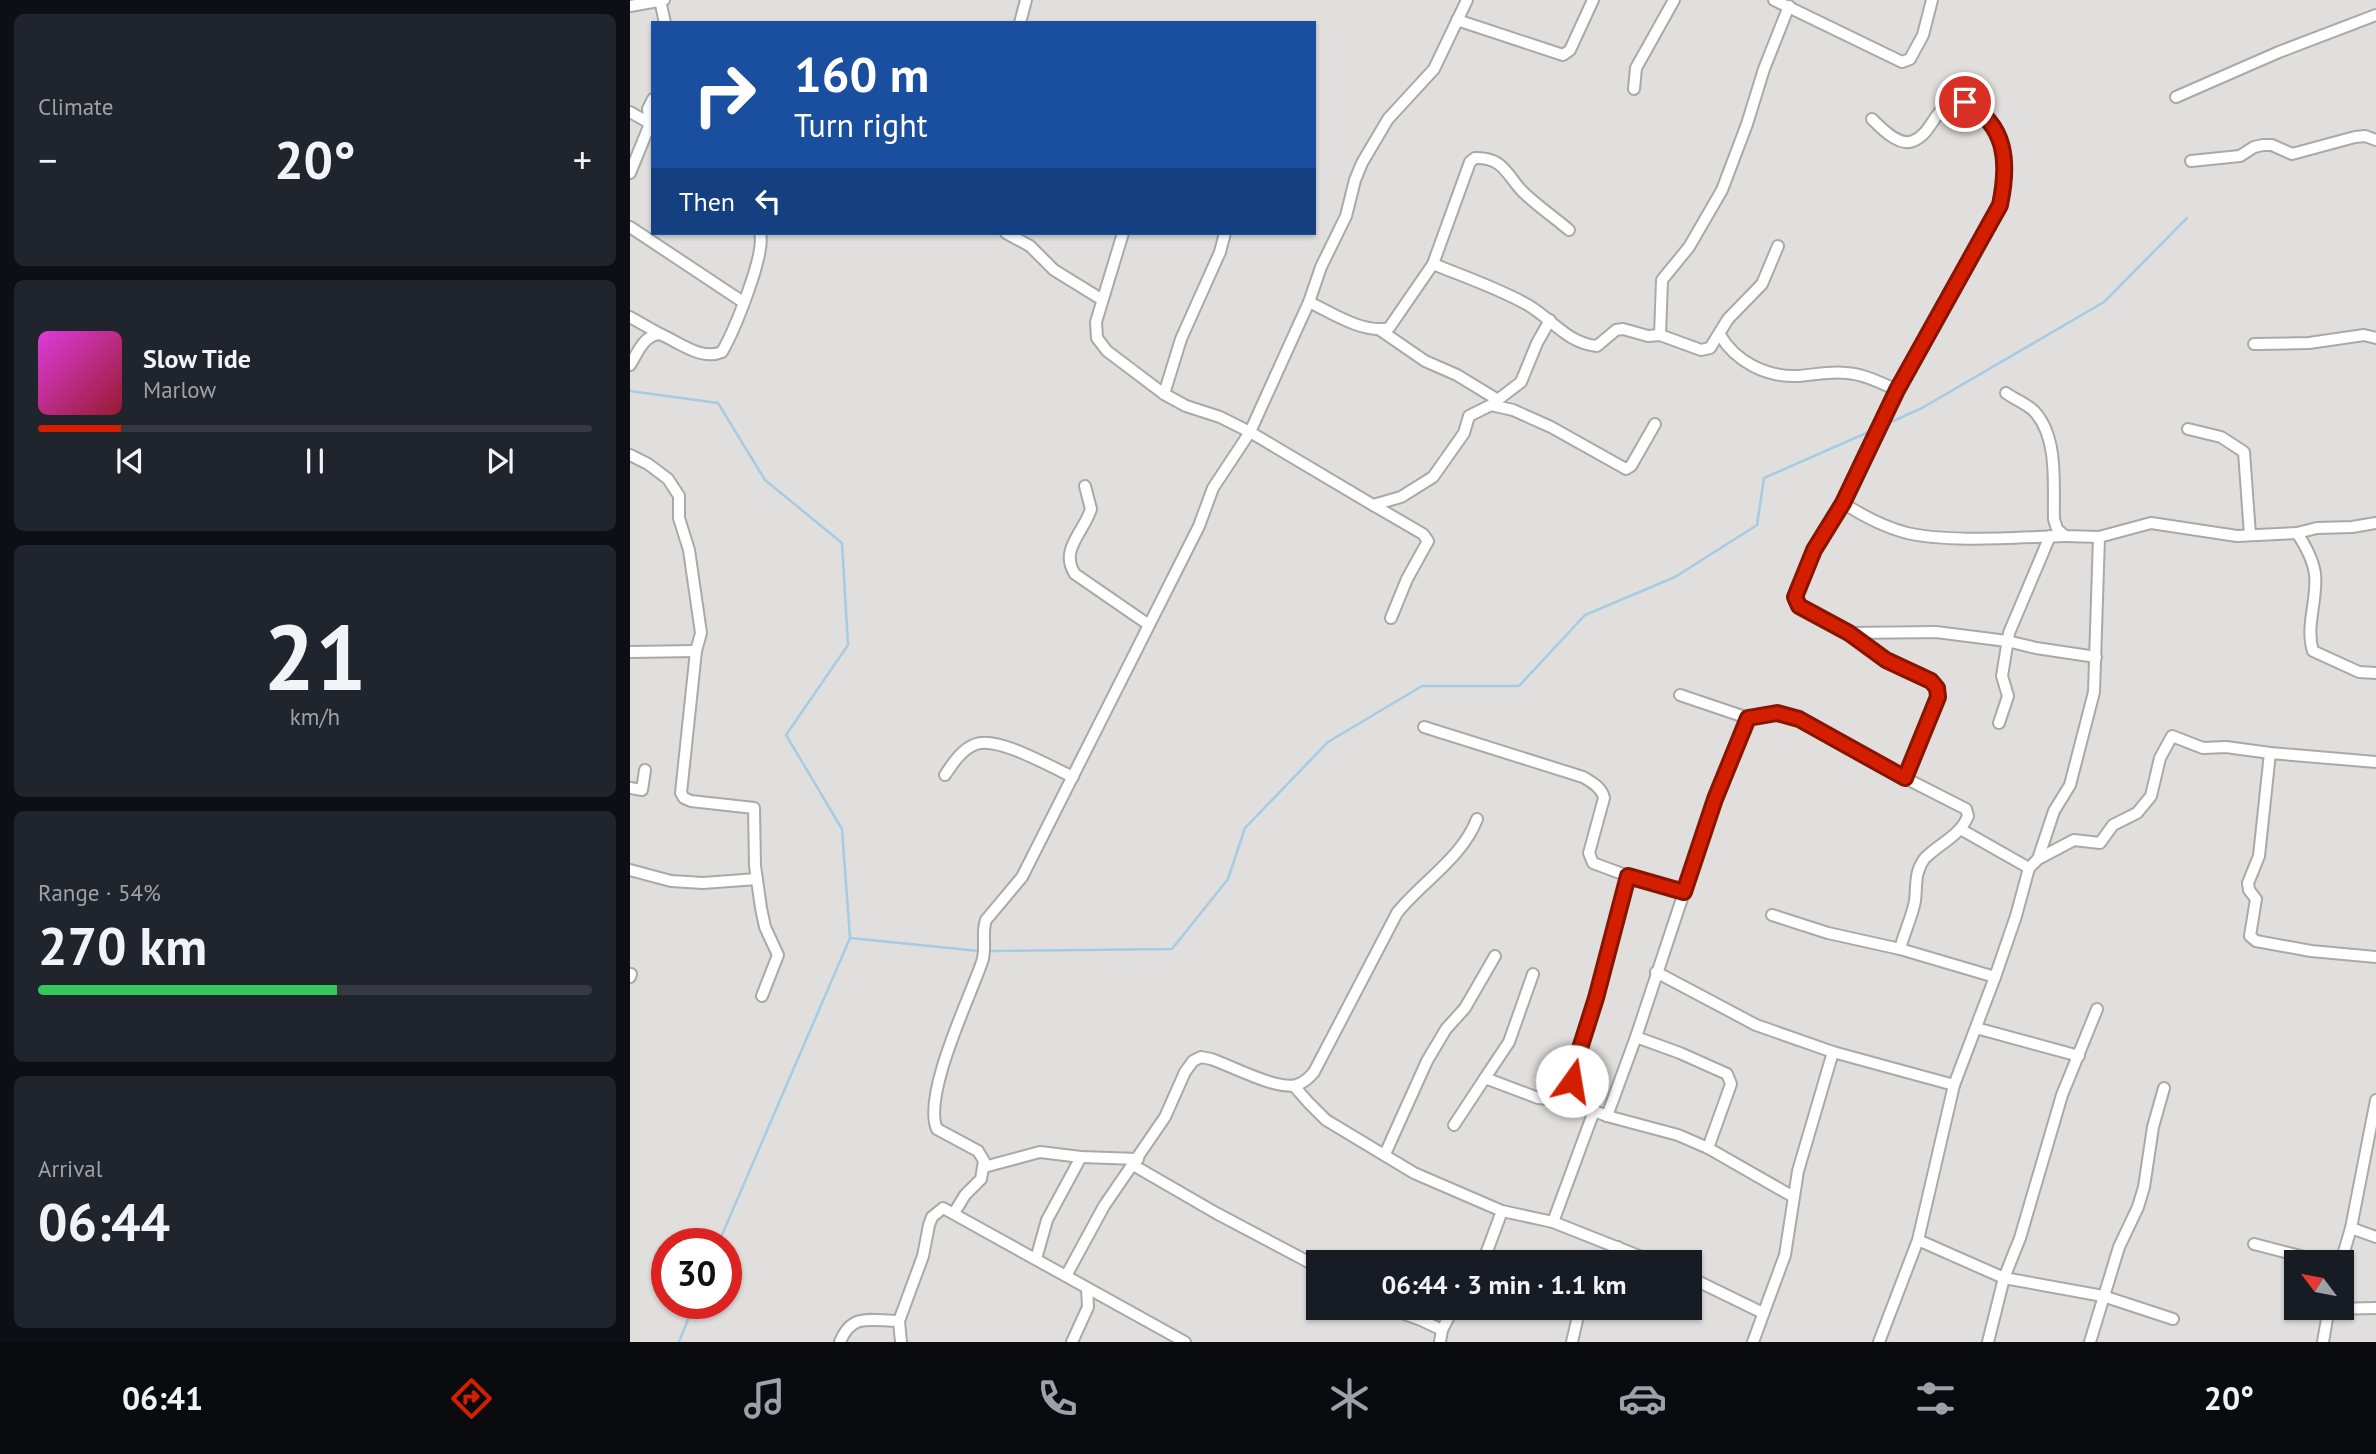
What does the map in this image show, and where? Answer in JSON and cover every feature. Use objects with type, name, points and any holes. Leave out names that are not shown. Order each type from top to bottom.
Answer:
[{"type":"street","points":[[630,6],[662,0],[665,21]]},
{"type":"street","points":[[1021,21],[1026,0]]},
{"type":"street","points":[[954,1213],[965,1195],[981,1179],[984,1167],[978,1151],[935,1126],[936,1092],[963,1008],[982,960],[986,920],[1022,877],[1199,526],[1213,488],[1250,432],[1309,302],[1321,267],[1346,216],[1362,163],[1388,119],[1434,69],[1467,0]]},
{"type":"street","points":[[1457,20],[1563,55],[1570,50],[1593,0]]},
{"type":"street","points":[[1634,89],[1636,68],[1674,0]]},
{"type":"street","points":[[1774,0],[1902,62],[1910,59],[1923,35],[1931,0]]},
{"type":"street","points":[[1660,335],[1660,285],[1689,247],[1722,190],[1789,6]]},
{"type":"street","points":[[2176,97],[2279,52],[2376,15]]},
{"type":"street","points":[[1872,119],[1902,142],[1911,142],[1927,132],[1941,110],[1952,102],[1965,102],[1982,111],[1993,124],[2002,144],[2005,179],[2000,205],[1897,390],[1843,503],[1814,550],[1795,597],[1799,606],[1849,633],[1886,660],[1922,675],[1937,688],[1938,697],[1905,778]]},
{"type":"street","points":[[630,173],[651,124],[648,109],[651,103]]},
{"type":"street","points":[[630,112],[651,124]]},
{"type":"street","points":[[2191,161],[2240,156],[2263,145],[2272,145],[2291,154],[2355,137],[2376,139]]},
{"type":"street","points":[[1380,330],[1389,328],[1400,316],[1433,264],[1471,162],[1475,158],[1488,159],[1501,166],[1521,190],[1569,230]]},
{"type":"street","points":[[630,228],[743,302]]},
{"type":"street","points":[[630,317],[694,351],[714,355],[722,352],[760,254],[760,235]]},
{"type":"street","points":[[1010,235],[1030,246],[1059,274],[1101,299]]},
{"type":"street","points":[[1123,235],[1101,299],[1096,331],[1101,344],[1164,394],[1250,432],[1423,534],[1428,541],[1407,579],[1391,618]]},
{"type":"street","points":[[1164,394],[1181,339],[1220,252],[1224,235]]},
{"type":"street","points":[[1433,264],[1496,289],[1550,320],[1572,340],[1600,345],[1619,329],[1648,336],[1660,335],[1701,350],[1710,348],[1728,319],[1762,284],[1778,246]]},
{"type":"street","points":[[1309,302],[1349,321],[1380,330],[1424,361],[1457,375],[1495,402],[1551,427],[1626,469],[1631,466],[1655,424]]},
{"type":"street","points":[[1373,505],[1401,497],[1433,477],[1464,433],[1469,416],[1517,386],[1525,375],[1537,343],[1550,320]]},
{"type":"street","points":[[630,365],[647,338],[660,334]]},
{"type":"street","points":[[1720,335],[1728,349],[1762,370],[1795,376],[1847,373],[1865,376],[1897,390]]},
{"type":"street","points":[[2254,344],[2309,343],[2364,335],[2376,338]]},
{"type":"street","points":[[2006,393],[2033,411],[2047,431],[2054,519],[2057,529],[2065,536]]},
{"type":"street","points":[[2188,429],[2221,437],[2244,452],[2250,535]]},
{"type":"street","points":[[630,455],[668,478],[679,496],[679,518],[688,550],[701,633],[696,652],[681,793],[684,799],[691,801],[754,808],[757,879],[765,927],[778,956],[762,996]]},
{"type":"street","points":[[1084,486],[1091,509],[1070,548],[1071,568],[1075,574],[1149,625]]},
{"type":"street","points":[[1843,503],[1887,526],[1909,533],[1947,537],[2099,537],[2151,523],[2237,536],[2297,533],[2317,528],[2376,523]]},
{"type":"street","points":[[2297,533],[2307,550],[2315,573],[2311,619],[2313,651],[2359,673],[2376,673]]},
{"type":"street","points":[[1999,723],[2008,696],[2003,676],[2007,641],[2050,536]]},
{"type":"street","points":[[2038,859],[2054,811],[2070,785],[2094,692],[2099,537]]},
{"type":"street","points":[[1849,633],[1936,632],[2096,657]]},
{"type":"street","points":[[630,652],[696,652]]},
{"type":"street","points":[[1680,695],[1748,718],[1777,713],[1799,719],[1966,809],[1968,816],[1962,830],[1941,844],[1921,865],[1916,877],[1915,899],[1900,949]]},
{"type":"street","points":[[1607,1116],[1715,799],[1748,718]]},
{"type":"street","points":[[1424,727],[1583,776],[1591,781],[1604,798],[1590,858],[1593,863],[1684,892]]},
{"type":"street","points":[[1879,1342],[1918,1240],[1954,1085],[1995,977],[2029,868],[2038,859],[2074,840],[2101,842],[2113,825],[2137,813],[2154,791],[2160,758],[2172,736],[2200,748],[2226,747],[2376,762]]},
{"type":"street","points":[[945,775],[961,754],[984,742],[1001,746],[1073,777]]},
{"type":"street","points":[[2270,753],[2259,856],[2248,887],[2256,899],[2250,933],[2252,939],[2311,951],[2376,957]]},
{"type":"street","points":[[630,788],[642,790],[645,770]]},
{"type":"street","points":[[1066,1276],[1104,1206],[1165,1117],[1185,1072],[1193,1061],[1201,1057],[1282,1086],[1294,1086],[1305,1081],[1314,1072],[1397,913],[1411,896],[1460,850],[1477,819]]},
{"type":"street","points":[[1962,830],[2029,868]]},
{"type":"street","points":[[630,870],[671,881],[703,883],[757,879]]},
{"type":"street","points":[[1569,1101],[1576,1061],[1596,998],[1628,876]]},
{"type":"street","points":[[1772,915],[1828,933],[1900,949],[1995,977]]},
{"type":"street","points":[[1385,1154],[1427,1061],[1446,1029],[1465,1008],[1495,956]]},
{"type":"street","points":[[1656,972],[1756,1025],[1833,1052],[1954,1085]]},
{"type":"street","points":[[1454,1125],[1509,1042],[1533,974]]},
{"type":"street","points":[[1988,1342],[2004,1278],[2020,1238],[2062,1095],[2097,1009]]},
{"type":"street","points":[[1976,1028],[2079,1056]]},
{"type":"street","points":[[1636,1037],[1727,1074],[1731,1084],[1709,1148]]},
{"type":"street","points":[[1753,1342],[1785,1255],[1793,1196],[1814,1110],[1833,1052]]},
{"type":"street","points":[[1485,1078],[1538,1097],[1569,1101],[1607,1116],[1678,1135],[1709,1148],[1793,1196]]},
{"type":"street","points":[[1294,1086],[1326,1120],[1414,1173],[1502,1211],[1553,1222],[1625,1250]]},
{"type":"street","points":[[2090,1342],[2119,1247],[2138,1207],[2144,1187],[2153,1127],[2164,1088]]},
{"type":"street","points":[[2345,1250],[2376,1100]]},
{"type":"street","points":[[1553,1222],[1594,1111]]},
{"type":"street","points":[[984,1167],[1040,1152],[1136,1162],[1216,1213],[1306,1261]]},
{"type":"street","points":[[1036,1259],[1047,1220],[1081,1157]]},
{"type":"street","points":[[901,1342],[899,1321],[923,1256],[930,1222],[943,1208],[1087,1288],[1166,1338],[1185,1342]]},
{"type":"street","points":[[1487,1250],[1502,1211]]},
{"type":"street","points":[[2351,1228],[2376,1237]]},
{"type":"street","points":[[1918,1240],[2004,1278],[2103,1296],[2174,1319]]},
{"type":"street","points":[[2254,1244],[2284,1252]]},
{"type":"street","points":[[1702,1283],[1763,1313]]},
{"type":"street","points":[[1072,1342],[1088,1307],[1087,1288]]},
{"type":"street","points":[[2354,1308],[2376,1308]]},
{"type":"street","points":[[1421,1320],[1441,1336],[1448,1320]]},
{"type":"street","points":[[1572,1342],[1577,1320]]},
{"type":"street","points":[[2323,1342],[2326,1320]]},
{"type":"street","points":[[839,1342],[848,1326],[856,1321],[899,1321]]},
{"type":"shaded area","points":[[630,0],[2376,0],[2376,1342],[630,1342]]},
{"type":"waterway","points":[[1889,423],[1922,408],[2104,302],[2187,218]]},
{"type":"waterway","points":[[630,391],[718,403],[765,480],[842,543],[848,645],[786,735],[842,829],[850,938],[725,1228]]},
{"type":"waterway","points":[[986,951],[1172,949],[1228,879],[1245,828],[1328,742],[1422,686],[1519,686],[1585,615],[1675,577],[1757,525],[1764,478],[1871,431]]},
{"type":"waterway","points":[[850,938],[979,951]]},
{"type":"waterway","points":[[679,1342],[688,1319]]},
{"type":"route","points":[[1572,1081],[1628,876],[1684,892],[1715,799],[1748,718],[1777,713],[1799,719],[1905,778],[1938,697],[1939,692],[1931,681],[1886,660],[1849,633],[1799,606],[1795,597],[1814,550],[1843,503],[1897,390],[2000,205],[2005,179],[2002,144],[1993,124],[1982,111],[1965,102]]}]
